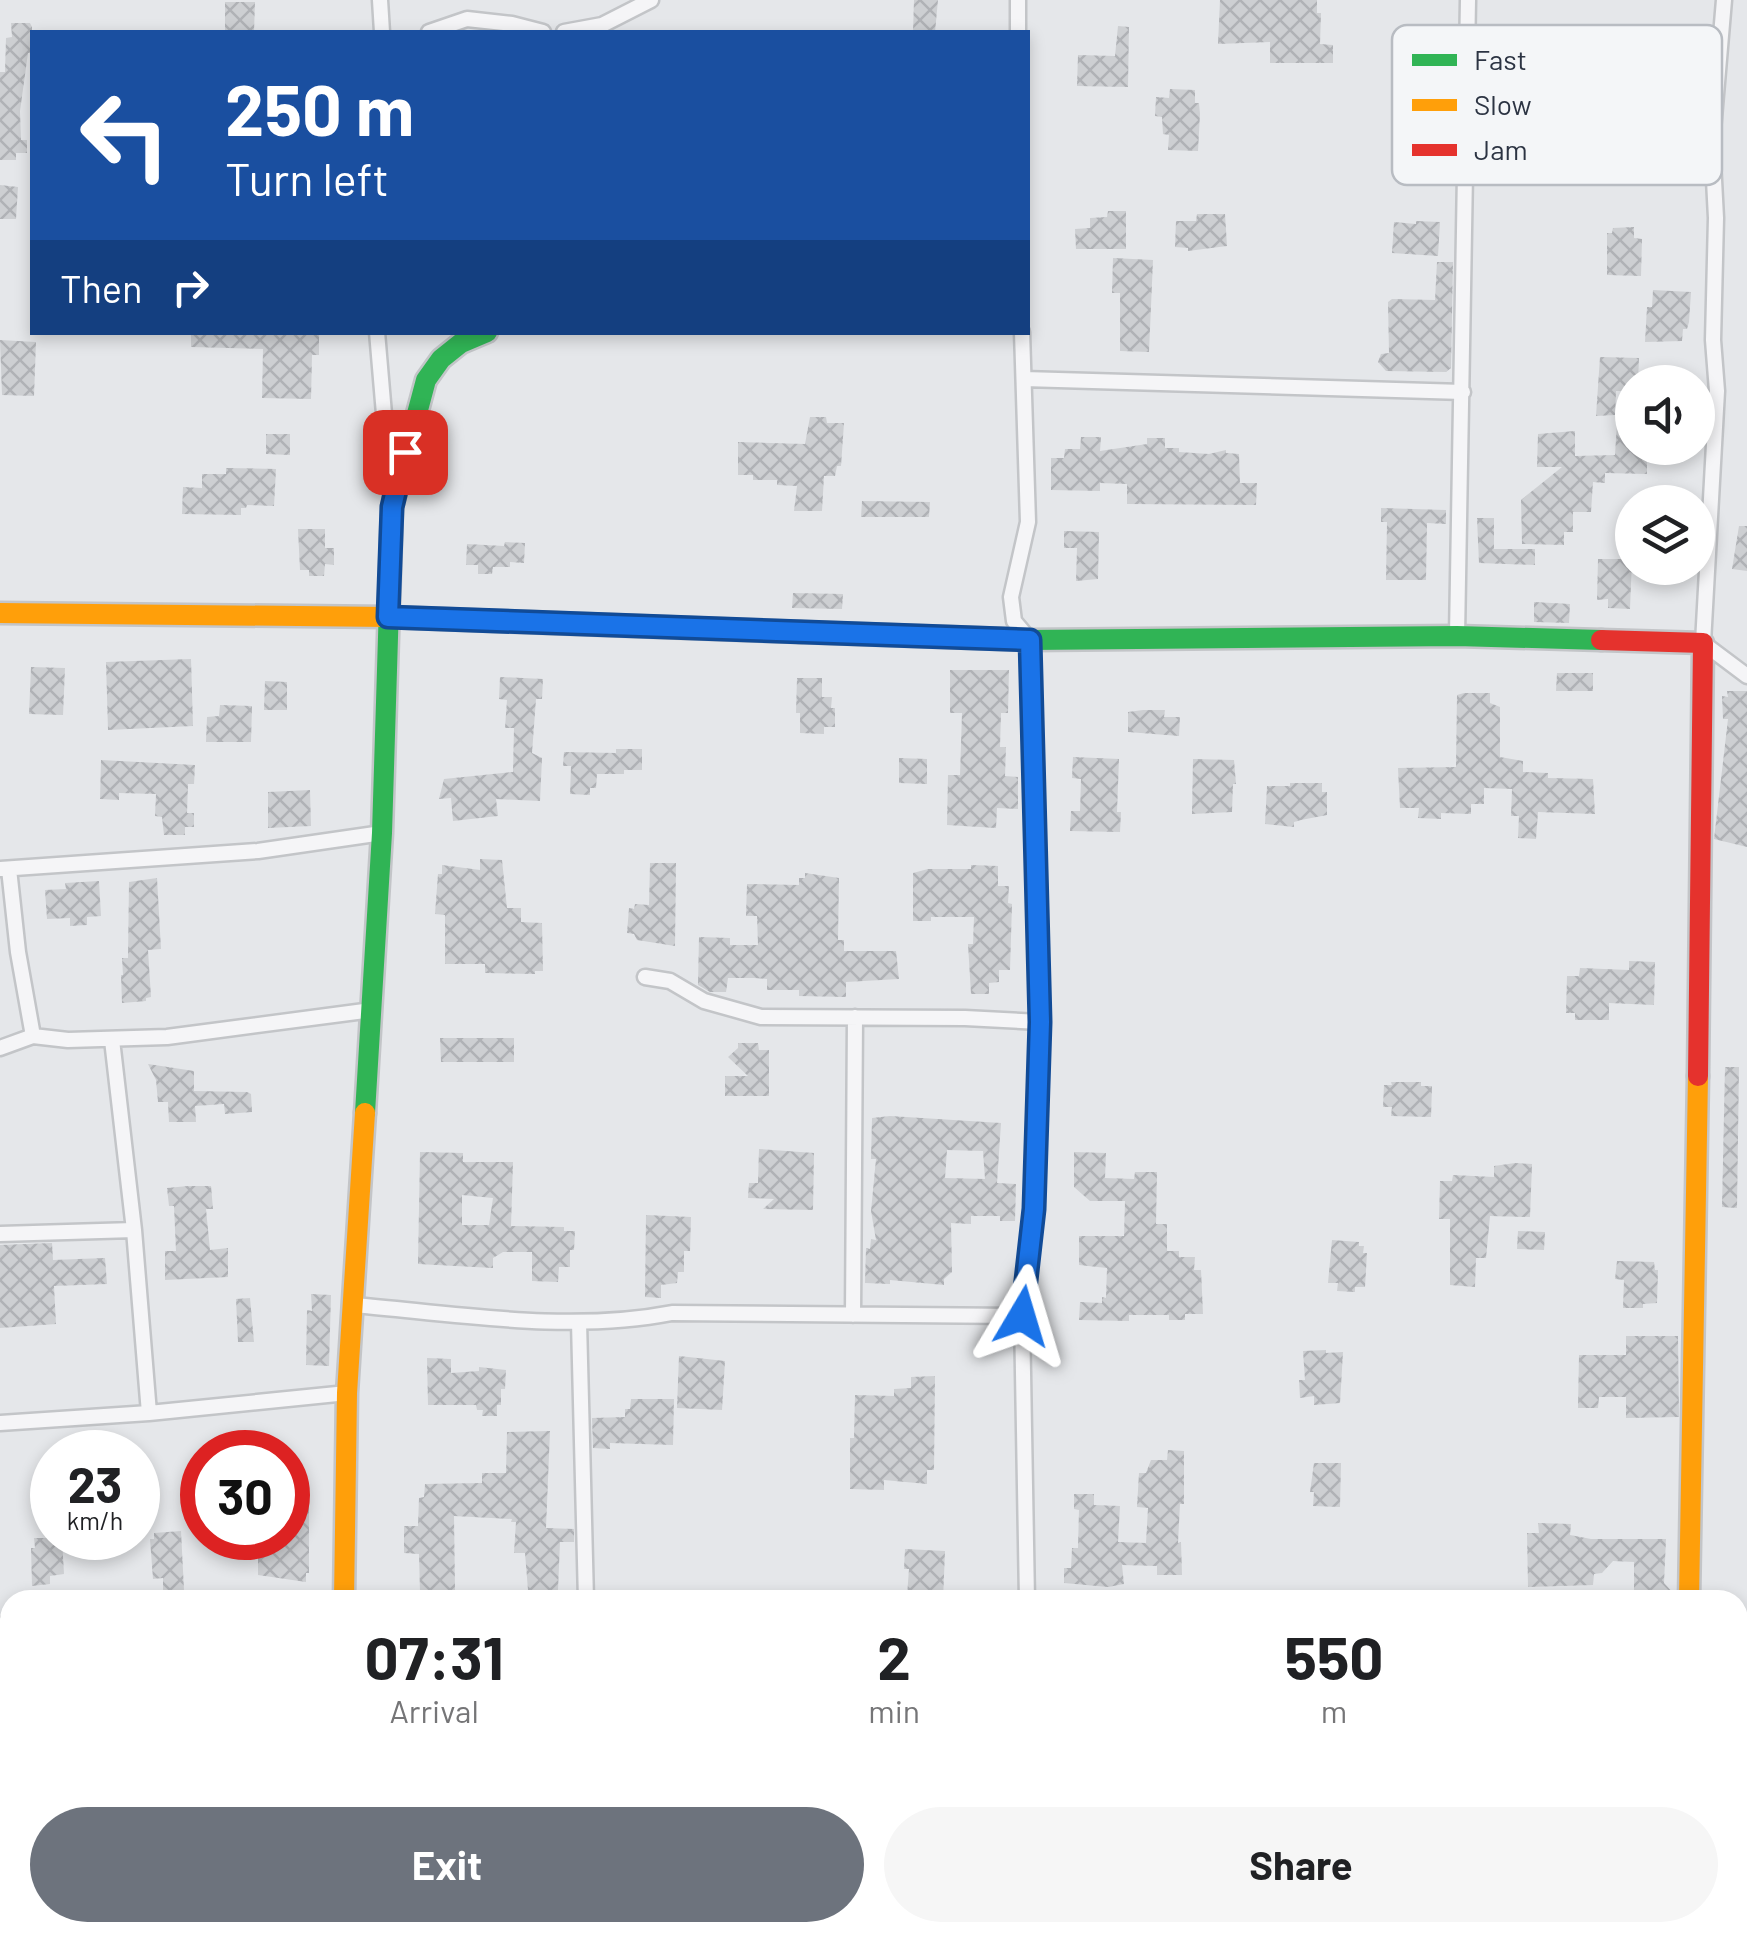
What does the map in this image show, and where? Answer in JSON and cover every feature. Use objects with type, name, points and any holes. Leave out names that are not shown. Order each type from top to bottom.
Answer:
[{"type":"street","points":[[574,30],[602,24],[651,0]]},
{"type":"street","points":[[1018,0],[1018,30]]},
{"type":"street","points":[[1468,0],[1468,25]]},
{"type":"street","points":[[1722,25],[1724,0]]},
{"type":"street","points":[[381,2],[382,30]]},
{"type":"street","points":[[435,30],[467,19],[531,30]]},
{"type":"street","points":[[1457,636],[1466,185]]},
{"type":"street","points":[[1690,1590],[1704,643],[1717,391],[1712,340],[1714,185]]},
{"type":"street","points":[[344,1590],[347,1392],[382,833],[392,507],[378,335]]},
{"type":"street","points":[[392,507],[426,380],[441,359],[480,335]]},
{"type":"street","points":[[1022,335],[1028,522],[1011,597],[1014,621],[1030,640],[1040,1022],[1034,1209],[1022,1316],[1027,1590]]},
{"type":"street","points":[[1024,378],[1463,392]]},
{"type":"street","points":[[0,613],[388,617],[1030,640],[1457,636],[1704,643],[1747,676]]},
{"type":"street","points":[[32,1036],[4,869],[258,851],[382,833]]},
{"type":"street","points":[[645,977],[670,980],[704,1001],[761,1017],[1040,1022]]},
{"type":"street","points":[[0,1048],[32,1036],[112,1040],[167,1036],[372,1010]]},
{"type":"street","points":[[852,1314],[855,1017]]},
{"type":"street","points":[[112,1040],[134,1230],[149,1413]]},
{"type":"street","points":[[0,1234],[134,1230]]},
{"type":"street","points":[[354,1306],[579,1322],[636,1320],[672,1312],[1022,1316]]},
{"type":"street","points":[[579,1322],[586,1590]]},
{"type":"street","points":[[0,1423],[149,1413],[347,1392]]},
{"type":"building","points":[[914,0],[938,0],[935,30],[913,30]]},
{"type":"building","points":[[1220,0],[1317,0],[1317,13],[1321,13],[1320,44],[1333,45],[1333,63],[1270,63],[1270,42],[1218,44]]},
{"type":"building","points":[[225,2],[255,2],[254,30],[225,30]]},
{"type":"building","points":[[11,23],[30,23],[30,53],[20,111],[21,140],[27,140],[27,153],[16,153],[16,160],[0,160],[0,72],[5,72],[6,38],[12,37]]},
{"type":"building","points":[[1118,26],[1129,27],[1128,87],[1077,86],[1078,55],[1115,56]]},
{"type":"building","points":[[1170,89],[1195,90],[1200,114],[1198,151],[1168,150],[1169,135],[1163,134],[1162,117],[1155,116],[1156,97],[1169,98]]},
{"type":"building","points":[[0,185],[18,187],[16,219],[0,219]]},
{"type":"building","points":[[1108,211],[1126,211],[1126,249],[1076,249],[1075,229],[1090,228],[1090,218],[1107,217]]},
{"type":"building","points":[[1197,214],[1225,214],[1227,246],[1188,251],[1175,247],[1176,221],[1196,221]]},
{"type":"building","points":[[1394,222],[1440,222],[1438,256],[1392,253]]},
{"type":"building","points":[[1634,227],[1634,238],[1642,239],[1641,276],[1607,275],[1607,233],[1612,233],[1613,228]]},
{"type":"building","points":[[1113,258],[1153,260],[1149,352],[1120,351],[1120,293],[1112,293]]},
{"type":"building","points":[[1437,262],[1453,262],[1451,368],[1446,372],[1386,371],[1378,362],[1381,354],[1389,353],[1388,302],[1435,300]]},
{"type":"building","points":[[1653,290],[1691,292],[1689,322],[1687,329],[1683,329],[1682,341],[1645,342],[1647,307],[1652,307]]},
{"type":"building","points":[[191,335],[319,335],[319,355],[312,355],[311,399],[262,398],[263,349],[191,347]]},
{"type":"building","points":[[0,340],[36,342],[34,396],[2,395]]},
{"type":"building","points":[[1600,357],[1639,358],[1639,365],[1615,365],[1615,415],[1596,416]]},
{"type":"building","points":[[810,417],[844,423],[841,466],[837,466],[835,476],[824,476],[822,511],[794,511],[797,486],[738,475],[738,442],[805,444]]},
{"type":"building","points":[[1575,431],[1575,456],[1615,455],[1615,465],[1647,465],[1647,474],[1605,473],[1605,483],[1593,482],[1591,512],[1573,512],[1573,532],[1564,532],[1564,545],[1522,544],[1521,500],[1562,467],[1537,467],[1538,434]]},
{"type":"building","points":[[266,434],[290,434],[290,455],[266,454]]},
{"type":"building","points":[[1081,437],[1101,437],[1100,451],[1147,444],[1147,438],[1165,438],[1165,448],[1179,448],[1179,452],[1209,454],[1226,450],[1239,454],[1240,483],[1257,483],[1256,505],[1127,504],[1127,484],[1100,483],[1100,491],[1051,490],[1051,458],[1064,458],[1065,449],[1080,449]]},
{"type":"building","points":[[226,468],[276,469],[274,506],[247,505],[241,508],[241,515],[182,514],[183,487],[202,488],[202,474],[226,474]]},
{"type":"building","points":[[862,501],[930,502],[929,517],[861,517]]},
{"type":"building","points":[[1381,508],[1446,510],[1446,524],[1427,523],[1426,580],[1386,580],[1387,522],[1381,522]]},
{"type":"building","points":[[1477,518],[1494,518],[1494,549],[1535,549],[1535,565],[1479,563]]},
{"type":"building","points":[[1739,526],[1747,526],[1747,571],[1732,569]]},
{"type":"building","points":[[298,529],[325,529],[325,548],[334,548],[334,565],[325,564],[324,576],[309,576],[309,570],[300,570]]},
{"type":"building","points":[[1064,531],[1099,532],[1098,579],[1076,581],[1077,548],[1064,548]]},
{"type":"building","points":[[505,542],[525,543],[524,563],[493,567],[492,574],[478,574],[478,565],[466,565],[467,544],[504,546]]},
{"type":"building","points":[[1598,559],[1615,559],[1615,585],[1631,585],[1630,609],[1608,608],[1608,599],[1597,600]]},
{"type":"building","points":[[793,593],[843,594],[842,609],[792,608]]},
{"type":"building","points":[[1534,602],[1570,604],[1569,623],[1534,622]]},
{"type":"building","points":[[191,659],[193,726],[108,730],[106,662]]},
{"type":"building","points":[[31,667],[65,668],[63,715],[29,714]]},
{"type":"building","points":[[950,670],[1009,670],[1008,713],[1001,713],[1000,747],[1006,747],[1005,776],[1018,777],[1018,809],[997,808],[996,828],[947,825],[948,775],[960,775],[962,713],[950,713]]},
{"type":"building","points":[[1557,673],[1593,673],[1593,691],[1556,691]]},
{"type":"building","points":[[500,677],[543,679],[542,699],[536,699],[532,753],[542,758],[540,801],[496,799],[498,816],[453,821],[451,798],[439,799],[444,779],[513,772],[514,728],[505,728],[507,700],[499,699]]},
{"type":"building","points":[[797,678],[822,678],[822,697],[832,697],[835,727],[824,727],[824,734],[800,733]]},
{"type":"building","points":[[265,681],[287,682],[287,710],[264,710]]},
{"type":"building","points":[[1727,691],[1747,691],[1747,847],[1714,839],[1728,719],[1723,719],[1722,696],[1728,697]]},
{"type":"building","points":[[1490,693],[1490,703],[1500,707],[1500,757],[1523,761],[1523,772],[1548,773],[1548,778],[1593,779],[1595,814],[1538,812],[1536,839],[1518,838],[1519,816],[1511,816],[1512,789],[1484,788],[1484,804],[1471,804],[1471,814],[1441,813],[1441,819],[1418,818],[1419,808],[1400,808],[1398,768],[1456,767],[1457,695]]},
{"type":"building","points":[[220,705],[252,706],[251,742],[206,742],[207,717],[219,716]]},
{"type":"building","points":[[1165,710],[1164,717],[1180,717],[1179,736],[1128,732],[1128,712]]},
{"type":"building","points":[[616,749],[642,749],[642,770],[597,774],[596,788],[590,788],[590,795],[570,794],[571,766],[563,766],[564,752],[616,753]]},
{"type":"building","points":[[1073,757],[1119,759],[1120,832],[1070,831],[1071,811],[1080,811],[1081,779],[1072,778]]},
{"type":"building","points":[[899,758],[927,759],[927,784],[899,783]]},
{"type":"building","points":[[1193,759],[1234,760],[1232,812],[1192,814]]},
{"type":"building","points":[[101,760],[195,765],[194,784],[188,784],[187,813],[194,813],[194,827],[185,827],[185,835],[164,835],[162,817],[155,816],[156,794],[119,793],[119,800],[100,799]]},
{"type":"building","points":[[1322,783],[1322,792],[1327,792],[1327,815],[1294,822],[1294,827],[1265,824],[1267,786]]},
{"type":"building","points":[[310,790],[311,826],[268,828],[268,792]]},
{"type":"building","points":[[480,859],[502,860],[507,908],[521,908],[521,922],[542,923],[543,971],[485,973],[485,964],[445,964],[445,915],[435,914],[438,874],[442,874],[442,865],[480,870]]},
{"type":"building","points":[[650,863],[676,863],[675,946],[637,940],[634,934],[627,933],[629,908],[634,909],[635,904],[649,905]]},
{"type":"building","points":[[971,865],[998,866],[998,886],[1009,886],[1008,903],[1012,904],[1010,970],[999,970],[999,982],[989,983],[989,994],[971,994],[968,944],[973,944],[974,917],[913,921],[913,873],[971,869]]},
{"type":"building","points":[[805,873],[839,878],[838,940],[844,940],[844,951],[896,951],[899,979],[846,982],[846,997],[799,996],[799,990],[767,990],[767,979],[728,978],[726,992],[710,992],[698,985],[699,937],[730,938],[730,945],[758,945],[757,916],[746,916],[747,884],[799,885],[799,878],[805,878]]},
{"type":"building","points":[[157,878],[161,949],[148,950],[151,997],[122,1003],[122,958],[128,958],[129,882]]},
{"type":"building","points":[[99,881],[101,916],[87,917],[87,925],[70,926],[70,918],[47,919],[45,890],[66,889],[65,883]]},
{"type":"building","points":[[1629,961],[1655,962],[1654,1005],[1609,1003],[1609,1020],[1575,1020],[1575,1013],[1566,1013],[1567,976],[1579,976],[1580,968],[1629,970]]},
{"type":"building","points":[[440,1038],[514,1038],[514,1062],[441,1062]]},
{"type":"building","points":[[738,1043],[758,1043],[759,1050],[769,1050],[769,1096],[725,1096],[725,1076],[748,1076],[728,1057]]},
{"type":"building","points":[[148,1064],[194,1071],[194,1091],[247,1092],[251,1094],[252,1112],[225,1114],[224,1104],[195,1106],[196,1122],[169,1122],[168,1102],[158,1102],[156,1080]]},
{"type":"building","points":[[1725,1067],[1739,1067],[1737,1208],[1722,1207]]},
{"type":"building","points":[[1391,1082],[1432,1086],[1431,1117],[1391,1116],[1392,1107],[1383,1107],[1384,1085],[1392,1085]]},
{"type":"building","points":[[872,1118],[1001,1123],[997,1183],[1016,1184],[1015,1221],[1000,1221],[1000,1216],[971,1216],[971,1224],[951,1223],[952,1272],[944,1279],[944,1285],[890,1280],[890,1284],[865,1283],[866,1248],[870,1249],[871,1239],[876,1240],[871,1211],[876,1159],[871,1159]],"holes":[[[947,1150],[983,1151],[985,1179],[945,1178]]]},
{"type":"building","points":[[759,1149],[814,1153],[813,1210],[763,1209],[774,1199],[748,1198],[749,1183],[758,1183]]},
{"type":"building","points":[[420,1152],[463,1153],[463,1162],[513,1162],[511,1226],[564,1227],[564,1231],[575,1231],[570,1267],[559,1267],[558,1282],[532,1281],[532,1252],[503,1252],[493,1258],[493,1268],[418,1264]],"holes":[[[462,1195],[493,1198],[489,1225],[462,1225]]]},
{"type":"building","points":[[1074,1152],[1106,1153],[1105,1178],[1134,1179],[1135,1172],[1157,1172],[1156,1224],[1167,1224],[1167,1251],[1179,1251],[1179,1257],[1195,1257],[1194,1270],[1201,1270],[1203,1314],[1185,1314],[1185,1320],[1169,1320],[1169,1315],[1129,1315],[1129,1321],[1079,1320],[1080,1302],[1102,1303],[1102,1297],[1106,1298],[1107,1268],[1079,1265],[1079,1236],[1124,1236],[1125,1201],[1090,1201],[1074,1187]]},
{"type":"building","points":[[1532,1164],[1530,1217],[1490,1216],[1486,1258],[1476,1258],[1475,1287],[1450,1285],[1450,1219],[1439,1219],[1440,1181],[1452,1181],[1453,1175],[1494,1177],[1494,1166]]},
{"type":"building","points":[[211,1186],[213,1209],[206,1209],[210,1250],[228,1248],[228,1277],[165,1280],[165,1251],[176,1251],[174,1206],[169,1206],[167,1188]]},
{"type":"building","points":[[646,1215],[691,1217],[690,1251],[684,1251],[684,1272],[678,1272],[677,1283],[661,1285],[661,1298],[645,1297]]},
{"type":"building","points":[[1518,1231],[1545,1232],[1544,1250],[1517,1249]]},
{"type":"building","points":[[1332,1240],[1359,1242],[1359,1246],[1364,1246],[1365,1287],[1355,1287],[1355,1292],[1337,1291],[1338,1283],[1328,1283]]},
{"type":"building","points":[[52,1243],[53,1260],[105,1258],[107,1284],[54,1286],[56,1324],[0,1328],[0,1245]]},
{"type":"building","points":[[1617,1261],[1654,1262],[1658,1270],[1657,1303],[1623,1308],[1624,1280],[1615,1279]]},
{"type":"building","points":[[311,1294],[331,1295],[329,1366],[306,1365]]},
{"type":"building","points":[[250,1298],[254,1342],[238,1342],[236,1299]]},
{"type":"building","points":[[1626,1336],[1678,1336],[1679,1417],[1626,1418],[1626,1397],[1599,1397],[1598,1408],[1578,1408],[1579,1355],[1626,1355]]},
{"type":"building","points":[[1303,1351],[1343,1352],[1340,1403],[1314,1405],[1314,1396],[1300,1398],[1299,1380],[1305,1380]]},
{"type":"building","points":[[679,1356],[725,1361],[722,1410],[677,1408]]},
{"type":"building","points":[[427,1358],[451,1359],[451,1373],[479,1371],[479,1367],[506,1370],[497,1416],[482,1416],[483,1410],[477,1410],[476,1405],[428,1405]]},
{"type":"building","points":[[935,1376],[934,1470],[927,1470],[927,1484],[884,1480],[884,1490],[850,1489],[855,1395],[894,1396],[894,1389],[911,1388],[911,1377]]},
{"type":"building","points":[[631,1399],[674,1399],[673,1445],[610,1443],[610,1449],[593,1448],[592,1418],[625,1417]]},
{"type":"building","points":[[550,1431],[546,1528],[574,1529],[574,1542],[560,1542],[558,1590],[528,1590],[525,1553],[514,1553],[516,1522],[512,1519],[454,1516],[455,1590],[420,1590],[419,1554],[404,1553],[404,1526],[418,1526],[419,1498],[424,1497],[425,1484],[482,1483],[482,1473],[506,1473],[507,1432]]},
{"type":"building","points":[[1168,1450],[1184,1451],[1184,1504],[1180,1504],[1178,1543],[1181,1542],[1182,1575],[1157,1575],[1157,1566],[1122,1565],[1124,1584],[1108,1587],[1064,1583],[1064,1568],[1071,1568],[1072,1548],[1078,1548],[1079,1510],[1074,1509],[1074,1494],[1094,1494],[1094,1505],[1120,1506],[1118,1542],[1146,1543],[1148,1508],[1137,1507],[1139,1473],[1146,1473],[1151,1460],[1167,1460]]},
{"type":"building","points":[[1314,1463],[1341,1463],[1340,1507],[1313,1506],[1314,1492],[1310,1492]]},
{"type":"building","points":[[1538,1523],[1571,1524],[1570,1535],[1591,1539],[1666,1539],[1664,1583],[1670,1590],[1634,1590],[1634,1562],[1613,1561],[1602,1573],[1594,1574],[1593,1585],[1528,1587],[1527,1533],[1539,1533]]},
{"type":"building","points":[[180,1531],[184,1590],[163,1590],[163,1578],[153,1579],[152,1560],[160,1560],[160,1533]]},
{"type":"building","points":[[905,1549],[945,1551],[943,1590],[907,1590],[909,1569],[904,1569]]},
{"type":"building","points":[[31,1560],[63,1560],[64,1574],[50,1576],[50,1584],[32,1586]]},
{"type":"building","points":[[258,1560],[309,1560],[306,1582],[258,1575]]},
{"type":"traffic: fast","points":[[365,1113],[382,833],[392,507],[426,380],[441,359],[461,343],[480,335]]},
{"type":"traffic: fast","points":[[800,632],[1030,640],[1457,636],[1601,640]]},
{"type":"traffic: slow","points":[[0,613],[388,617],[800,632]]},
{"type":"traffic: slow","points":[[1689,1590],[1698,1076]]},
{"type":"traffic: slow","points":[[344,1590],[347,1393],[365,1113]]},
{"type":"traffic: jam","points":[[1601,640],[1703,643],[1698,1076]]},
{"type":"route","points":[[405,452],[392,507],[388,617],[1030,640],[1040,1022],[1034,1209],[1022,1316]]}]
